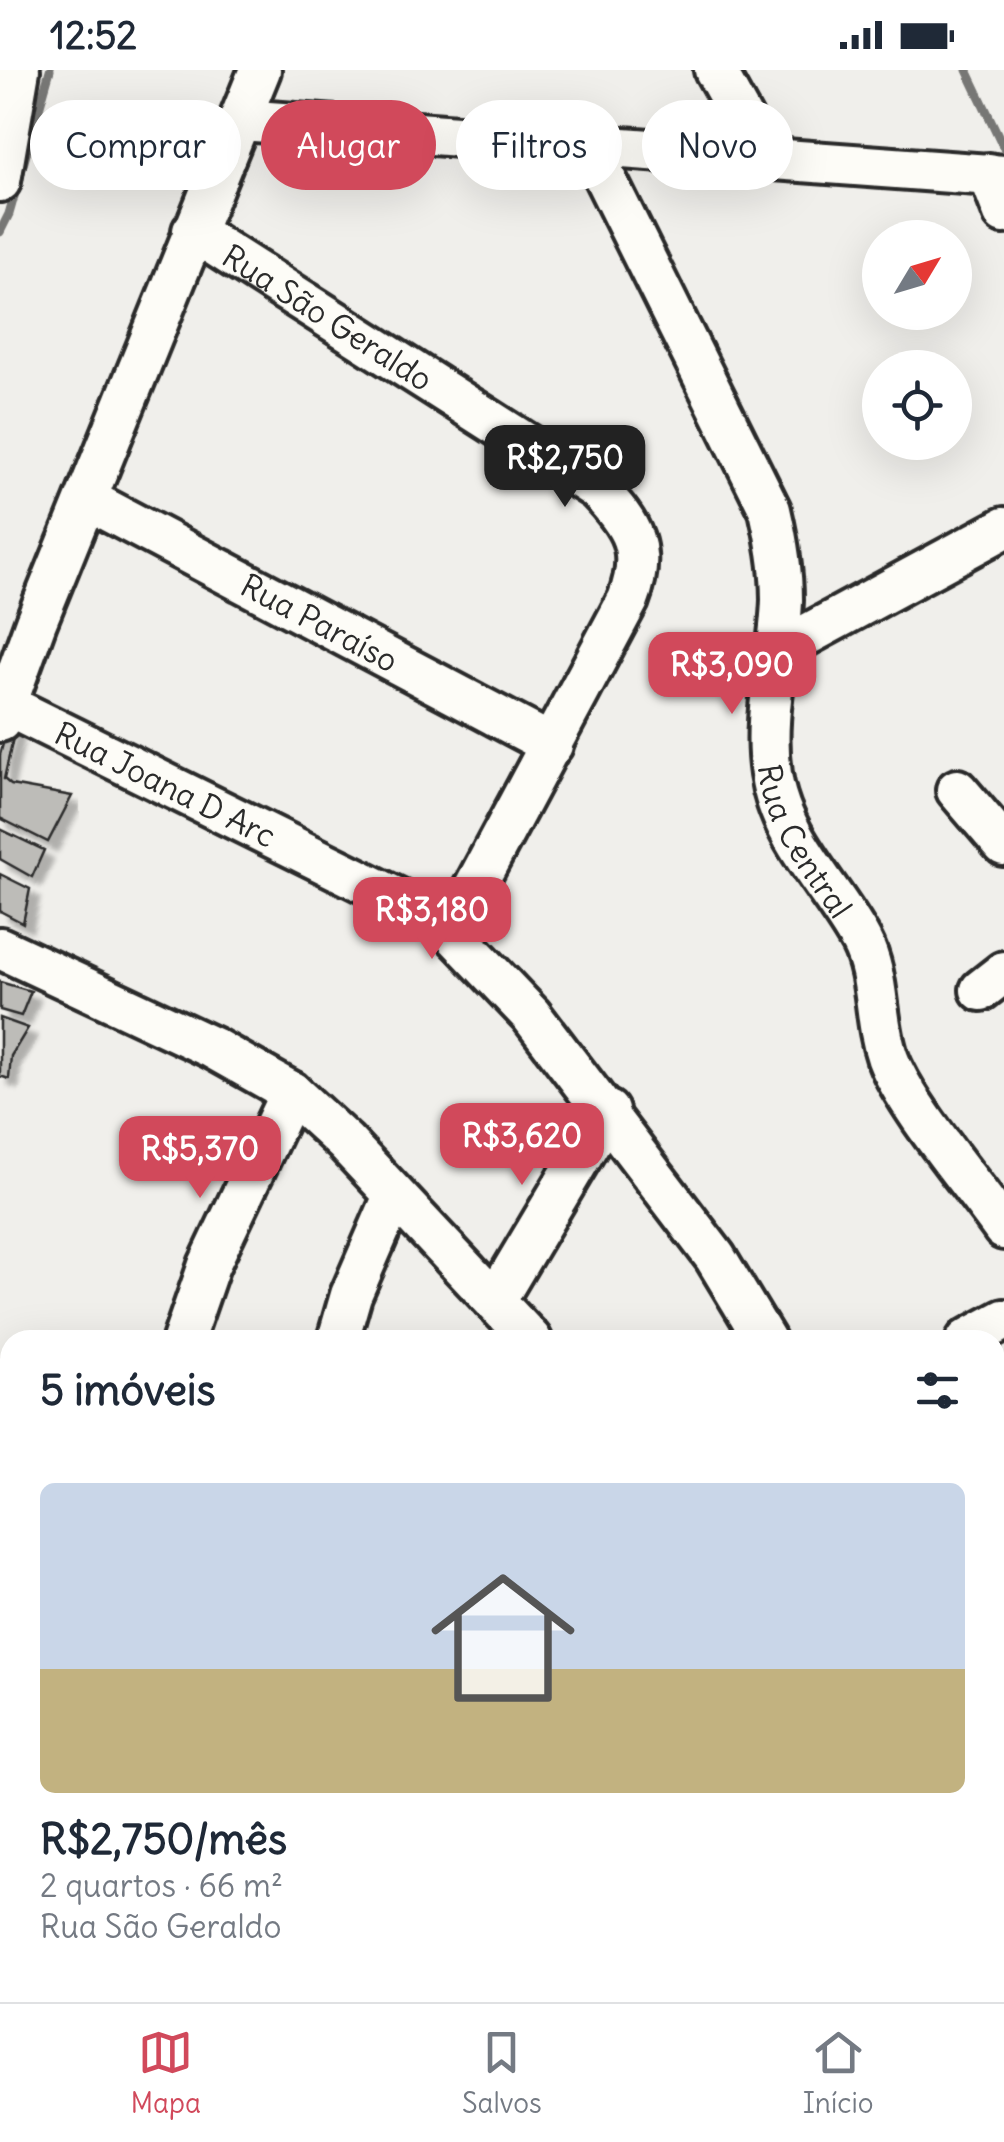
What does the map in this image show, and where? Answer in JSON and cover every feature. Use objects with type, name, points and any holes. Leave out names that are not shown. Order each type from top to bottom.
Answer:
[{"type":"street","points":[[0,182],[20,70]]},
{"type":"street","points":[[260,70],[241,120],[456,137]]},
{"type":"street","points":[[715,70],[732,100]]},
{"type":"street","points":[[793,159],[999,184]]},
{"type":"street","points":[[3,713],[210,190]]},
{"type":"street","name":"Rua Central","points":[[611,190],[770,510],[781,557],[777,651],[767,724],[771,778],[786,822],[814,875],[861,941],[874,978],[878,1020],[889,1062],[1004,1229]]},
{"type":"street","name":"Rua São Geraldo","points":[[193,230],[597,489],[621,514],[635,541],[638,572],[552,745],[451,931]]},
{"type":"street","name":"Rua Paraíso","points":[[88,500],[552,745]]},
{"type":"street","points":[[777,651],[1004,528]]},
{"type":"street","name":"Rua Joana D Arc","points":[[3,713],[398,899],[451,931],[531,1015],[608,1111],[715,1256],[759,1330]]},
{"type":"street","points":[[957,790],[1004,845]]},
{"type":"street","points":[[0,948],[213,1048],[291,1092],[522,1330]]},
{"type":"street","points":[[186,1330],[208,1265],[291,1092]]},
{"type":"street","points":[[495,1300],[608,1111]]},
{"type":"street","points":[[341,1330],[351,1294],[394,1196]]},
{"type":"building","points":[[17,720],[4,779],[11,785],[72,796],[48,842],[0,818],[0,755],[8,725]]},
{"type":"building","points":[[0,829],[44,850],[32,877],[0,859]]},
{"type":"building","points":[[0,874],[30,889],[23,923],[0,911]]},
{"type":"building","points":[[0,982],[31,991],[21,1016],[0,1010]]},
{"type":"building","points":[[0,1018],[28,1028],[11,1056],[9,1079],[0,1076]]},
{"type":"waterway","points":[[0,232],[9,214],[50,70]]},
{"type":"waterway","points":[[967,70],[1004,148]]}]
